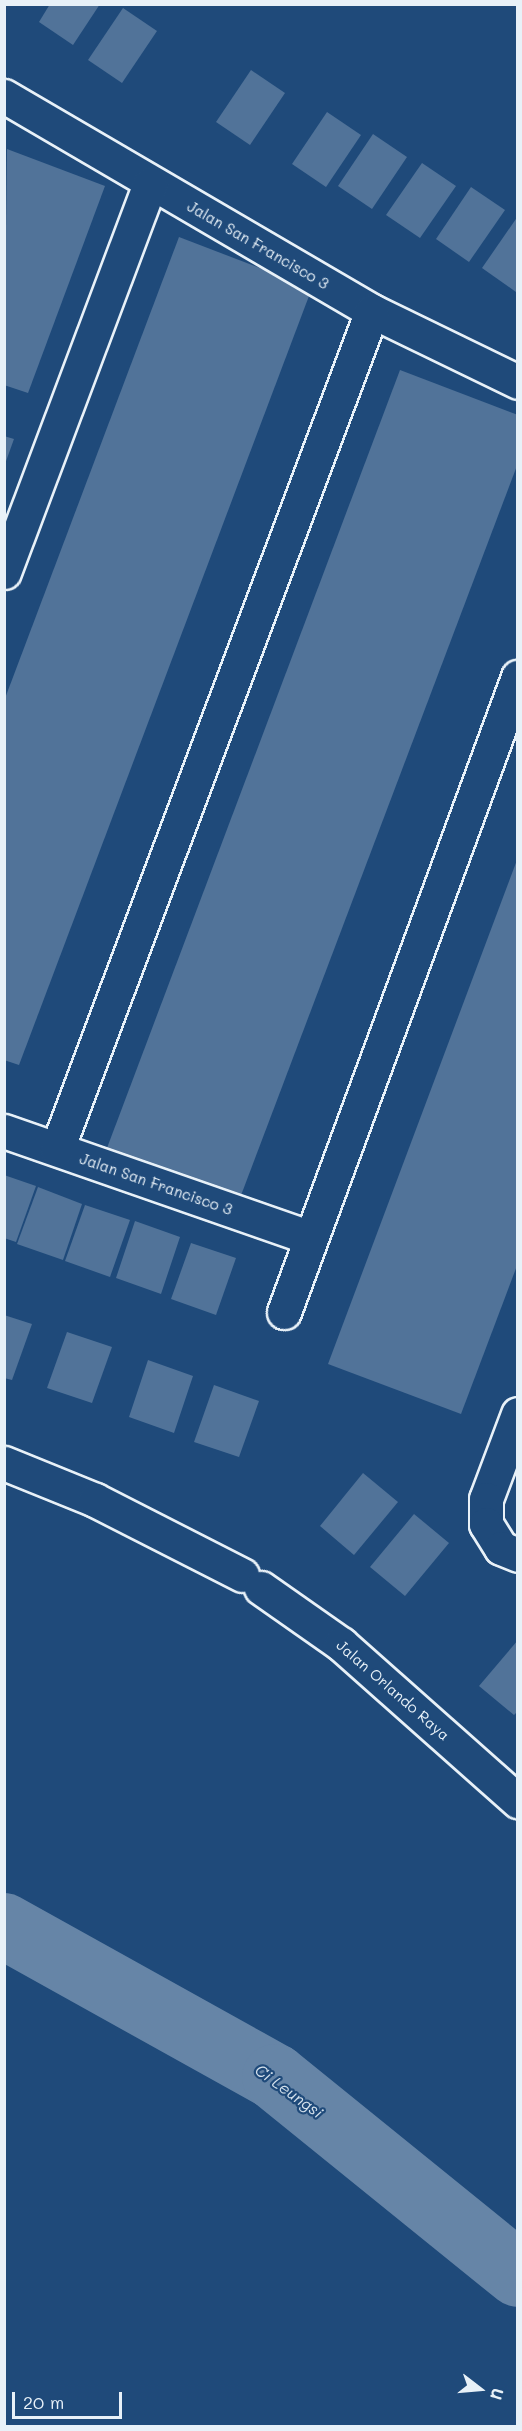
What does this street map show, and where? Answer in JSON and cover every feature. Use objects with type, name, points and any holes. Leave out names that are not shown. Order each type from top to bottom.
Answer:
[{"type":"street","name":"Jalan San Francisco 3","points":[[4,96],[372,311],[518,382]]},
{"type":"street","points":[[4,572],[150,183]]},
{"type":"street","points":[[57,1149],[372,311]]},
{"type":"street","points":[[284,1312],[308,1237],[518,677]]},
{"type":"street","name":"Jalan San Francisco 3","points":[[4,1131],[308,1237]]},
{"type":"street","points":[[518,1414],[486,1499],[486,1524],[501,1548],[518,1555]]},
{"type":"street","name":"Jalan Orlando Raya","points":[[4,1463],[95,1500],[251,1581],[341,1644],[518,1801]]},
{"type":"building","points":[[50,4],[100,4],[73,45],[39,22]]},
{"type":"building","points":[[123,8],[157,31],[122,83],[88,60]]},
{"type":"building","points":[[251,70],[285,93],[250,145],[216,122]]},
{"type":"building","points":[[327,112],[361,135],[326,187],[292,164]]},
{"type":"building","points":[[373,134],[407,157],[372,209],[338,186]]},
{"type":"building","points":[[7,149],[105,186],[28,393],[4,385]]},
{"type":"building","points":[[422,163],[456,186],[420,238],[386,215]]},
{"type":"building","points":[[471,187],[505,210],[469,262],[436,239]]},
{"type":"building","points":[[518,216],[518,289],[516,292],[482,268]]},
{"type":"building","points":[[179,237],[312,288],[19,1065],[4,1060],[4,701]]},
{"type":"building","points":[[400,370],[518,415],[518,463],[240,1198],[107,1148]]},
{"type":"building","points":[[4,436],[14,439],[5,464],[4,463]]},
{"type":"building","points":[[517,860],[518,1263],[461,1414],[328,1364]]},
{"type":"building","points":[[4,1175],[36,1186],[16,1242],[4,1238]]},
{"type":"building","points":[[38,1187],[82,1204],[63,1260],[17,1244]]},
{"type":"building","points":[[85,1205],[130,1220],[110,1277],[65,1261]]},
{"type":"building","points":[[135,1221],[180,1237],[161,1294],[116,1278]]},
{"type":"building","points":[[191,1243],[236,1258],[216,1315],[171,1299]]},
{"type":"building","points":[[4,1315],[32,1324],[12,1380],[4,1378]]},
{"type":"building","points":[[67,1332],[112,1347],[92,1403],[47,1388]]},
{"type":"building","points":[[148,1360],[193,1376],[174,1433],[129,1417]]},
{"type":"building","points":[[214,1385],[259,1401],[239,1457],[194,1442]]},
{"type":"building","points":[[363,1473],[398,1502],[354,1555],[320,1526]]},
{"type":"building","points":[[414,1514],[449,1543],[405,1596],[370,1567]]},
{"type":"building","points":[[518,1640],[518,1711],[514,1715],[479,1686]]},
{"type":"waterway","name":"Ci Leungsi","points":[[4,1926],[275,2077],[518,2274]]}]
